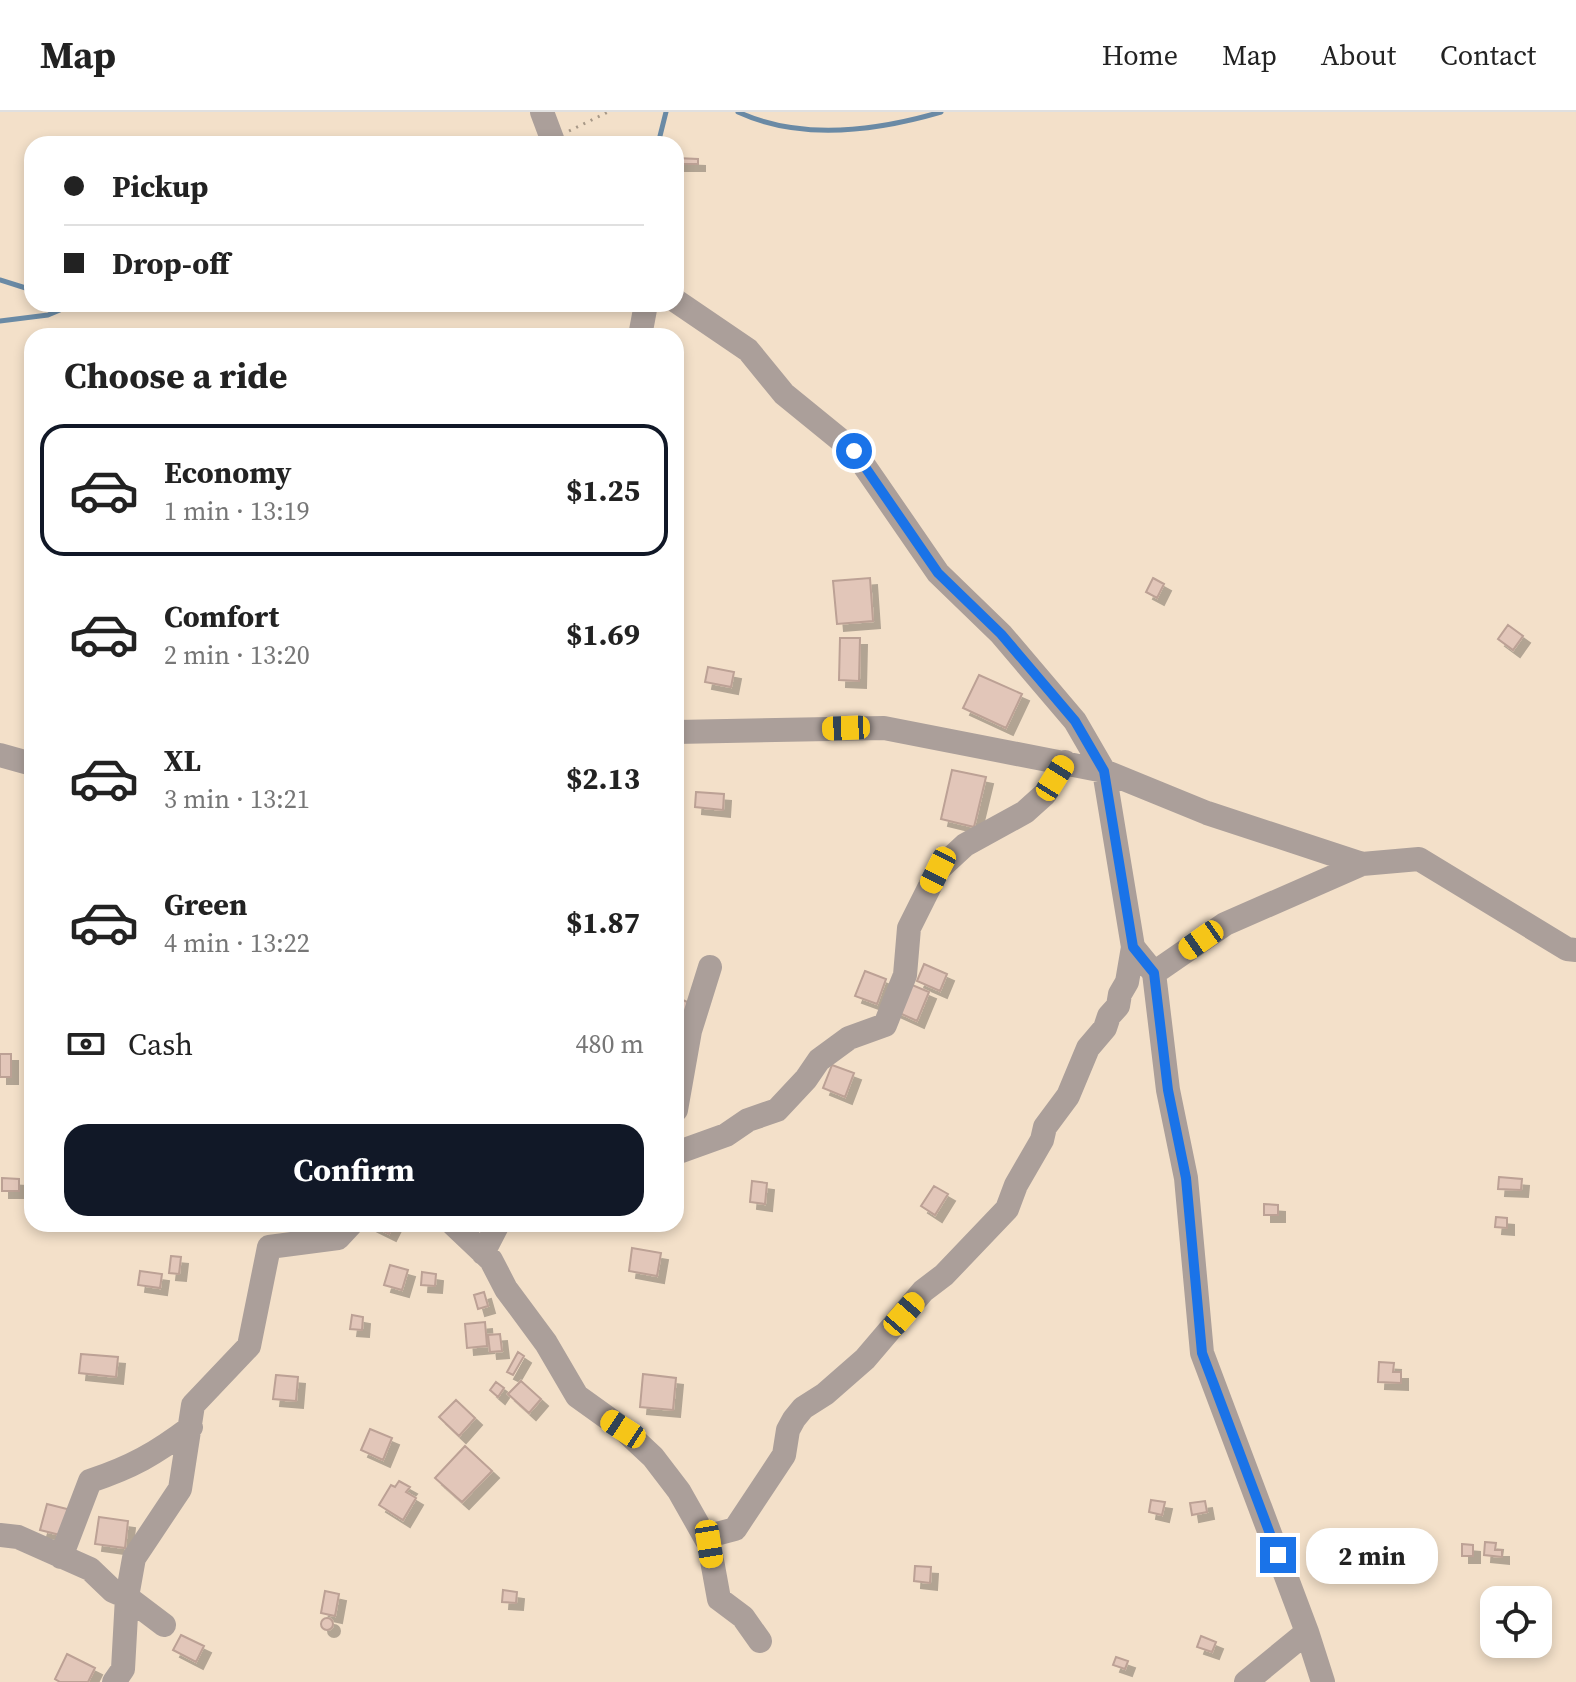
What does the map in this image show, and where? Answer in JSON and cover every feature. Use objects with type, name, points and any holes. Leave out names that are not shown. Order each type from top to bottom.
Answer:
[{"type":"street","points":[[542,112],[551,136]]},
{"type":"street","points":[[684,306],[748,350],[784,394],[854,451],[938,573],[1001,634],[1075,721],[1104,771],[1133,947],[1127,982],[1118,1006],[1088,1048],[1068,1096],[1045,1127],[1042,1140],[1016,1185],[1007,1209],[944,1275],[923,1291],[865,1359],[825,1394],[803,1408],[788,1430],[784,1455],[735,1529],[705,1537]]},
{"type":"street","points":[[684,732],[884,728],[1065,762],[1104,771],[1207,813],[1362,864]]},
{"type":"street","points":[[0,755],[24,762]]},
{"type":"street","points":[[684,1150],[726,1135],[748,1120],[777,1110],[819,1060],[849,1038],[885,1025],[905,975],[909,928],[938,870],[965,845],[1025,812],[1045,794],[1065,762]]},
{"type":"street","points":[[1154,973],[1225,924],[1362,864],[1419,859],[1567,949],[1576,950]]},
{"type":"street","points":[[1133,947],[1154,973],[1168,1090],[1186,1178],[1202,1353],[1323,1682]]},
{"type":"street","points":[[684,1065],[690,1031],[710,967]]},
{"type":"street","points":[[114,1682],[123,1669],[127,1597],[134,1558],[180,1489],[193,1405],[249,1346],[269,1247],[338,1238],[344,1232]]},
{"type":"street","points":[[461,1232],[483,1253],[546,1343],[577,1396],[623,1429],[653,1457],[679,1491],[705,1537],[719,1599],[743,1617],[760,1641]]},
{"type":"street","points":[[483,1253],[494,1232]]},
{"type":"street","points":[[61,1557],[90,1481],[127,1469],[191,1427]]},
{"type":"street","points":[[0,1535],[18,1537],[90,1569],[113,1591],[127,1597],[164,1625]]},
{"type":"street","points":[[1246,1682],[1307,1632]]},
{"type":"path","points":[[564,136],[608,112]]},
{"type":"building","points":[[684,158],[698,159],[698,164],[684,164]]},
{"type":"building","points":[[870,578],[873,621],[837,624],[833,581]]},
{"type":"building","points":[[1153,578],[1164,584],[1157,598],[1146,592]]},
{"type":"building","points":[[1508,625],[1523,636],[1513,650],[1498,639]]},
{"type":"building","points":[[840,638],[860,638],[859,681],[839,680]]},
{"type":"building","points":[[708,667],[734,672],[731,687],[705,682]]},
{"type":"building","points":[[979,675],[1022,694],[1006,728],[963,708]]},
{"type":"building","points":[[952,770],[986,777],[974,827],[941,819]]},
{"type":"building","points":[[696,792],[724,794],[723,810],[695,807]]},
{"type":"building","points":[[924,964],[947,974],[940,991],[917,981]]},
{"type":"building","points":[[865,971],[886,979],[877,1004],[855,996]]},
{"type":"building","points":[[905,982],[929,992],[917,1021],[893,1010]]},
{"type":"building","points":[[684,1000],[692,1004],[684,1027]]},
{"type":"building","points":[[0,1054],[11,1054],[11,1077],[0,1077]]},
{"type":"building","points":[[832,1065],[854,1073],[845,1097],[823,1088]]},
{"type":"building","points":[[1499,1177],[1522,1179],[1521,1190],[1498,1189]]},
{"type":"building","points":[[2,1178],[19,1179],[19,1191],[2,1191]]},
{"type":"building","points":[[752,1181],[767,1183],[765,1204],[750,1202]]},
{"type":"building","points":[[934,1186],[948,1194],[935,1215],[921,1206]]},
{"type":"building","points":[[1264,1204],[1278,1205],[1278,1215],[1264,1215]]},
{"type":"building","points":[[1496,1217],[1507,1218],[1507,1228],[1495,1227]]},
{"type":"building","points":[[632,1248],[661,1253],[657,1276],[629,1271]]},
{"type":"building","points":[[171,1256],[181,1257],[179,1274],[169,1273]]},
{"type":"building","points":[[390,1265],[408,1270],[402,1290],[384,1285]]},
{"type":"building","points":[[140,1271],[162,1274],[160,1288],[138,1285]]},
{"type":"building","points":[[422,1272],[436,1274],[435,1286],[421,1285]]},
{"type":"building","points":[[484,1292],[488,1306],[478,1309],[474,1295]]},
{"type":"building","points":[[352,1315],[363,1317],[362,1330],[350,1329]]},
{"type":"building","points":[[485,1322],[487,1346],[467,1348],[465,1324]]},
{"type":"building","points":[[500,1334],[502,1351],[490,1352],[488,1335]]},
{"type":"building","points":[[518,1352],[524,1356],[513,1375],[507,1372]]},
{"type":"building","points":[[81,1354],[118,1357],[116,1377],[79,1373]]},
{"type":"building","points":[[1379,1362],[1394,1363],[1393,1372],[1401,1372],[1401,1383],[1378,1382]]},
{"type":"building","points":[[643,1374],[676,1378],[673,1410],[640,1407]]},
{"type":"building","points":[[276,1375],[298,1377],[296,1401],[273,1399]]},
{"type":"building","points":[[521,1381],[541,1399],[529,1413],[508,1394]]},
{"type":"building","points":[[496,1382],[504,1388],[498,1397],[490,1390]]},
{"type":"building","points":[[456,1400],[475,1418],[459,1436],[439,1417]]},
{"type":"building","points":[[370,1429],[392,1438],[383,1460],[361,1450]]},
{"type":"building","points":[[465,1446],[492,1471],[462,1502],[435,1478]]},
{"type":"building","points":[[399,1481],[410,1487],[406,1492],[416,1498],[403,1520],[379,1505],[391,1485],[395,1487]]},
{"type":"building","points":[[1151,1500],[1165,1502],[1162,1515],[1149,1512]]},
{"type":"building","points":[[1205,1501],[1207,1512],[1192,1515],[1190,1503]]},
{"type":"building","points":[[47,1504],[71,1510],[64,1536],[40,1530]]},
{"type":"building","points":[[99,1517],[128,1521],[125,1548],[95,1544]]},
{"type":"building","points":[[1485,1542],[1496,1543],[1495,1550],[1502,1550],[1502,1557],[1484,1555]]},
{"type":"building","points":[[1462,1544],[1473,1545],[1473,1556],[1462,1556]]},
{"type":"building","points":[[1313,1560],[1317,1560],[1317,1565],[1332,1566],[1332,1572],[1313,1572]]},
{"type":"building","points":[[915,1566],[931,1567],[930,1583],[914,1581]]},
{"type":"building","points":[[503,1590],[517,1592],[516,1603],[502,1602]]},
{"type":"building","points":[[325,1591],[339,1594],[335,1616],[321,1613]]},
{"type":"building","points":[[327,1618],[333,1624],[327,1630],[321,1624]]},
{"type":"building","points":[[181,1635],[204,1646],[196,1662],[173,1650]]},
{"type":"building","points":[[1201,1636],[1216,1642],[1212,1652],[1197,1647]]},
{"type":"building","points":[[67,1654],[95,1668],[88,1682],[60,1682],[55,1679]]},
{"type":"building","points":[[1116,1657],[1128,1661],[1125,1669],[1113,1665]]},
{"type":"waterway","points":[[660,136],[666,112]]},
{"type":"waterway","points":[[738,112],[762,121],[813,130],[865,128],[941,112]]},
{"type":"waterway","points":[[0,280],[24,288]]},
{"type":"waterway","points":[[0,321],[55,312]]},
{"type":"route","points":[[854,451],[938,573],[1001,634],[1075,721],[1104,771],[1133,947],[1154,973],[1168,1090],[1186,1178],[1202,1353],[1278,1555]]}]
